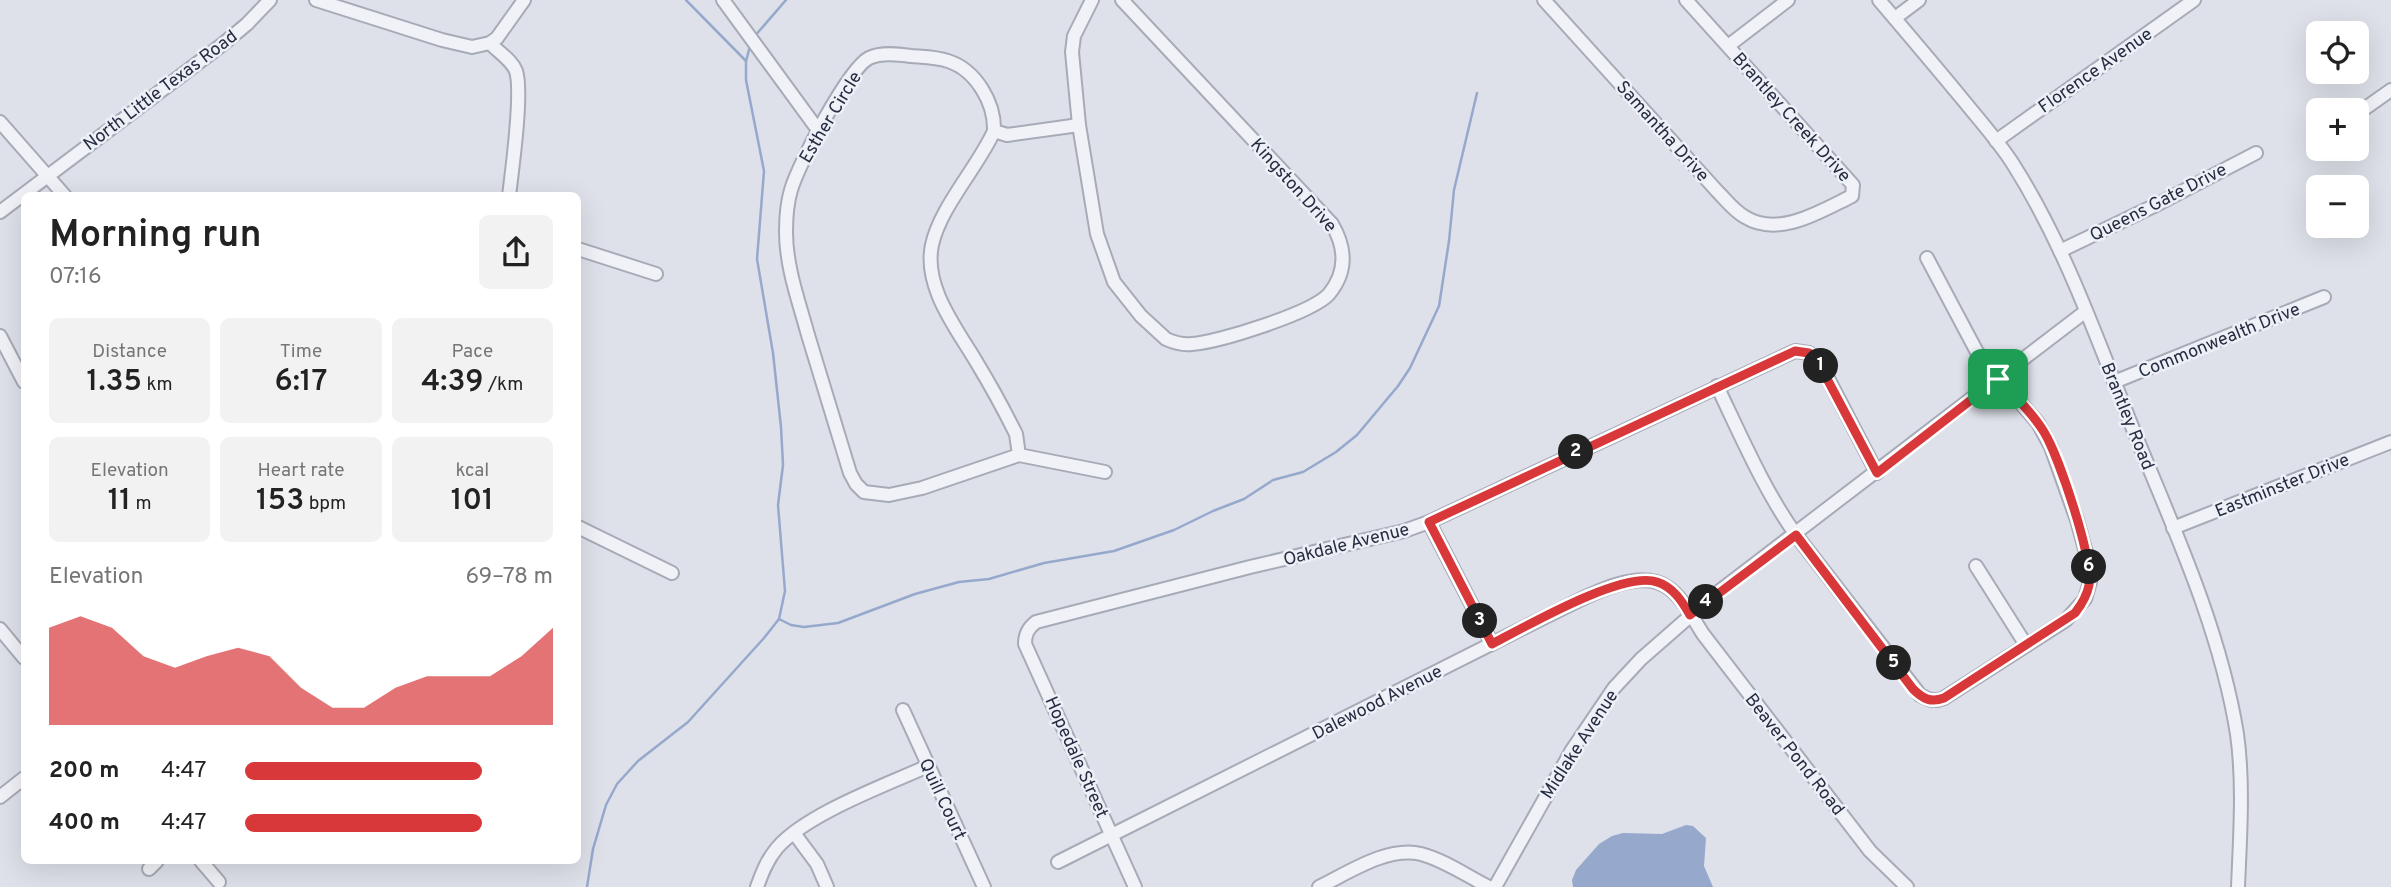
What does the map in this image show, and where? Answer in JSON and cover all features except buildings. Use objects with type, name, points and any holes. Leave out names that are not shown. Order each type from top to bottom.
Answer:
[{"type":"street","name":"North Little Texas Road","points":[[26,192],[223,44],[270,0]]},
{"type":"street","points":[[316,0],[472,47],[490,43],[505,30],[523,0]]},
{"type":"street","points":[[723,0],[818,130]]},
{"type":"street","name":"Kingston Drive","points":[[1091,0],[1074,36],[1072,52],[1079,125],[1097,234],[1109,273],[1129,303],[1166,339],[1191,344],[1257,327],[1315,305],[1333,288],[1341,272],[1341,238],[1332,225],[1122,0]]},
{"type":"street","name":"Samantha Drive","points":[[1544,0],[1736,210],[1758,223],[1776,225],[1801,219]]},
{"type":"street","name":"Brantley Creek Drive","points":[[1686,0],[1853,185],[1852,196],[1801,219]]},
{"type":"street","points":[[1728,46],[1788,0]]},
{"type":"street","name":"Brantley Road","points":[[1879,0],[1996,141],[2036,203],[2086,312],[2173,528],[2208,623],[2227,687],[2236,734],[2241,806],[2238,887]]},
{"type":"street","points":[[1895,18],[1919,0]]},
{"type":"street","name":"Florence Avenue","points":[[1996,141],[2194,0]]},
{"type":"street","points":[[490,43],[508,59],[517,74],[509,192]]},
{"type":"street","name":"Esther Circle","points":[[993,131],[991,106],[967,71],[948,61],[897,54],[873,57],[859,66],[818,130],[791,189],[786,243],[797,296],[850,473],[864,492],[888,495],[922,488],[1019,455],[1105,472]]},
{"type":"street","points":[[2369,106],[2391,90]]},
{"type":"street","points":[[0,122],[61,192]]},
{"type":"street","points":[[1019,455],[1017,434],[945,309],[935,286],[930,265],[932,244],[993,131],[1007,135],[1079,125]]},
{"type":"street","name":"Queens Gate Drive","points":[[2060,251],[2256,153]]},
{"type":"street","name":"North Little Texas Road","points":[[0,212],[21,196]]},
{"type":"street","points":[[581,249],[656,274]]},
{"type":"street","points":[[1717,386],[1747,449],[1796,535],[1913,689],[1930,701],[1944,698],[2066,620],[2081,605],[2090,582],[2088,560],[2077,520],[2045,433],[1977,352],[1927,258]]},
{"type":"street","name":"Commonwealth Drive","points":[[2114,382],[2323,297]]},
{"type":"street","name":"Midlake Avenue","points":[[1495,887],[1572,750],[1599,709],[1641,659],[1690,615],[2086,312]]},
{"type":"street","points":[[0,337],[21,376]]},
{"type":"street","name":"Oakdale Avenue","points":[[1029,627],[1045,619],[1405,531],[1786,354],[1803,351],[1819,363],[1877,473]]},
{"type":"street","name":"Eastminster Drive","points":[[2173,528],[2391,442]]},
{"type":"street","points":[[1429,522],[1492,644]]},
{"type":"street","points":[[581,528],[672,573]]},
{"type":"street","points":[[1976,566],[2026,645]]},
{"type":"street","name":"Dalewood Avenue","points":[[1058,862],[1609,587],[1640,580],[1657,582],[1669,587],[1690,615]]},
{"type":"street","name":"Beaver Pond Road","points":[[1690,615],[1870,851],[1908,887]]},
{"type":"street","name":"Hopedale Street","points":[[1029,627],[1025,637],[1026,644],[1135,887]]},
{"type":"street","points":[[0,629],[21,654]]},
{"type":"street","name":"Quill Court","points":[[903,710],[984,887]]},
{"type":"street","points":[[757,887],[765,866],[777,848],[794,833],[821,816],[928,766]]},
{"type":"street","points":[[0,797],[21,780]]},
{"type":"street","points":[[794,833],[817,864],[827,887]]},
{"type":"street","points":[[1319,887],[1384,857],[1401,853],[1423,854],[1489,887]]},
{"type":"street","points":[[204,864],[219,882]]},
{"type":"water","points":[[1686,825],[1693,826],[1706,838],[1704,866],[1713,887],[1573,887],[1572,880],[1576,870],[1599,844],[1612,836],[1623,833],[1662,834]]},
{"type":"waterway","points":[[686,0],[746,61]]},
{"type":"waterway","points":[[754,37],[786,0]]},
{"type":"waterway","points":[[587,887],[593,849],[606,805],[617,784],[638,761],[688,722],[764,638],[779,619],[785,591],[778,505],[783,465],[781,427],[773,353],[757,259],[764,171],[746,80],[746,61],[750,46]]},
{"type":"waterway","points":[[779,619],[804,627],[838,623],[915,594],[959,582],[989,579],[1044,563],[1114,551],[1174,530],[1244,499],[1273,480],[1303,472],[1336,452],[1357,435],[1398,386],[1410,368],[1439,306],[1454,190],[1477,93]]},
{"type":"route","points":[[1795,351],[1809,353],[1816,358],[1877,473],[1998,379],[2045,433],[2077,520],[2088,560],[2090,582],[2085,599],[2066,620],[1936,701],[1930,701],[1913,689],[1796,535],[1690,615],[1669,587],[1651,580],[1640,580],[1609,587],[1492,644],[1429,522],[1795,351]]}]
